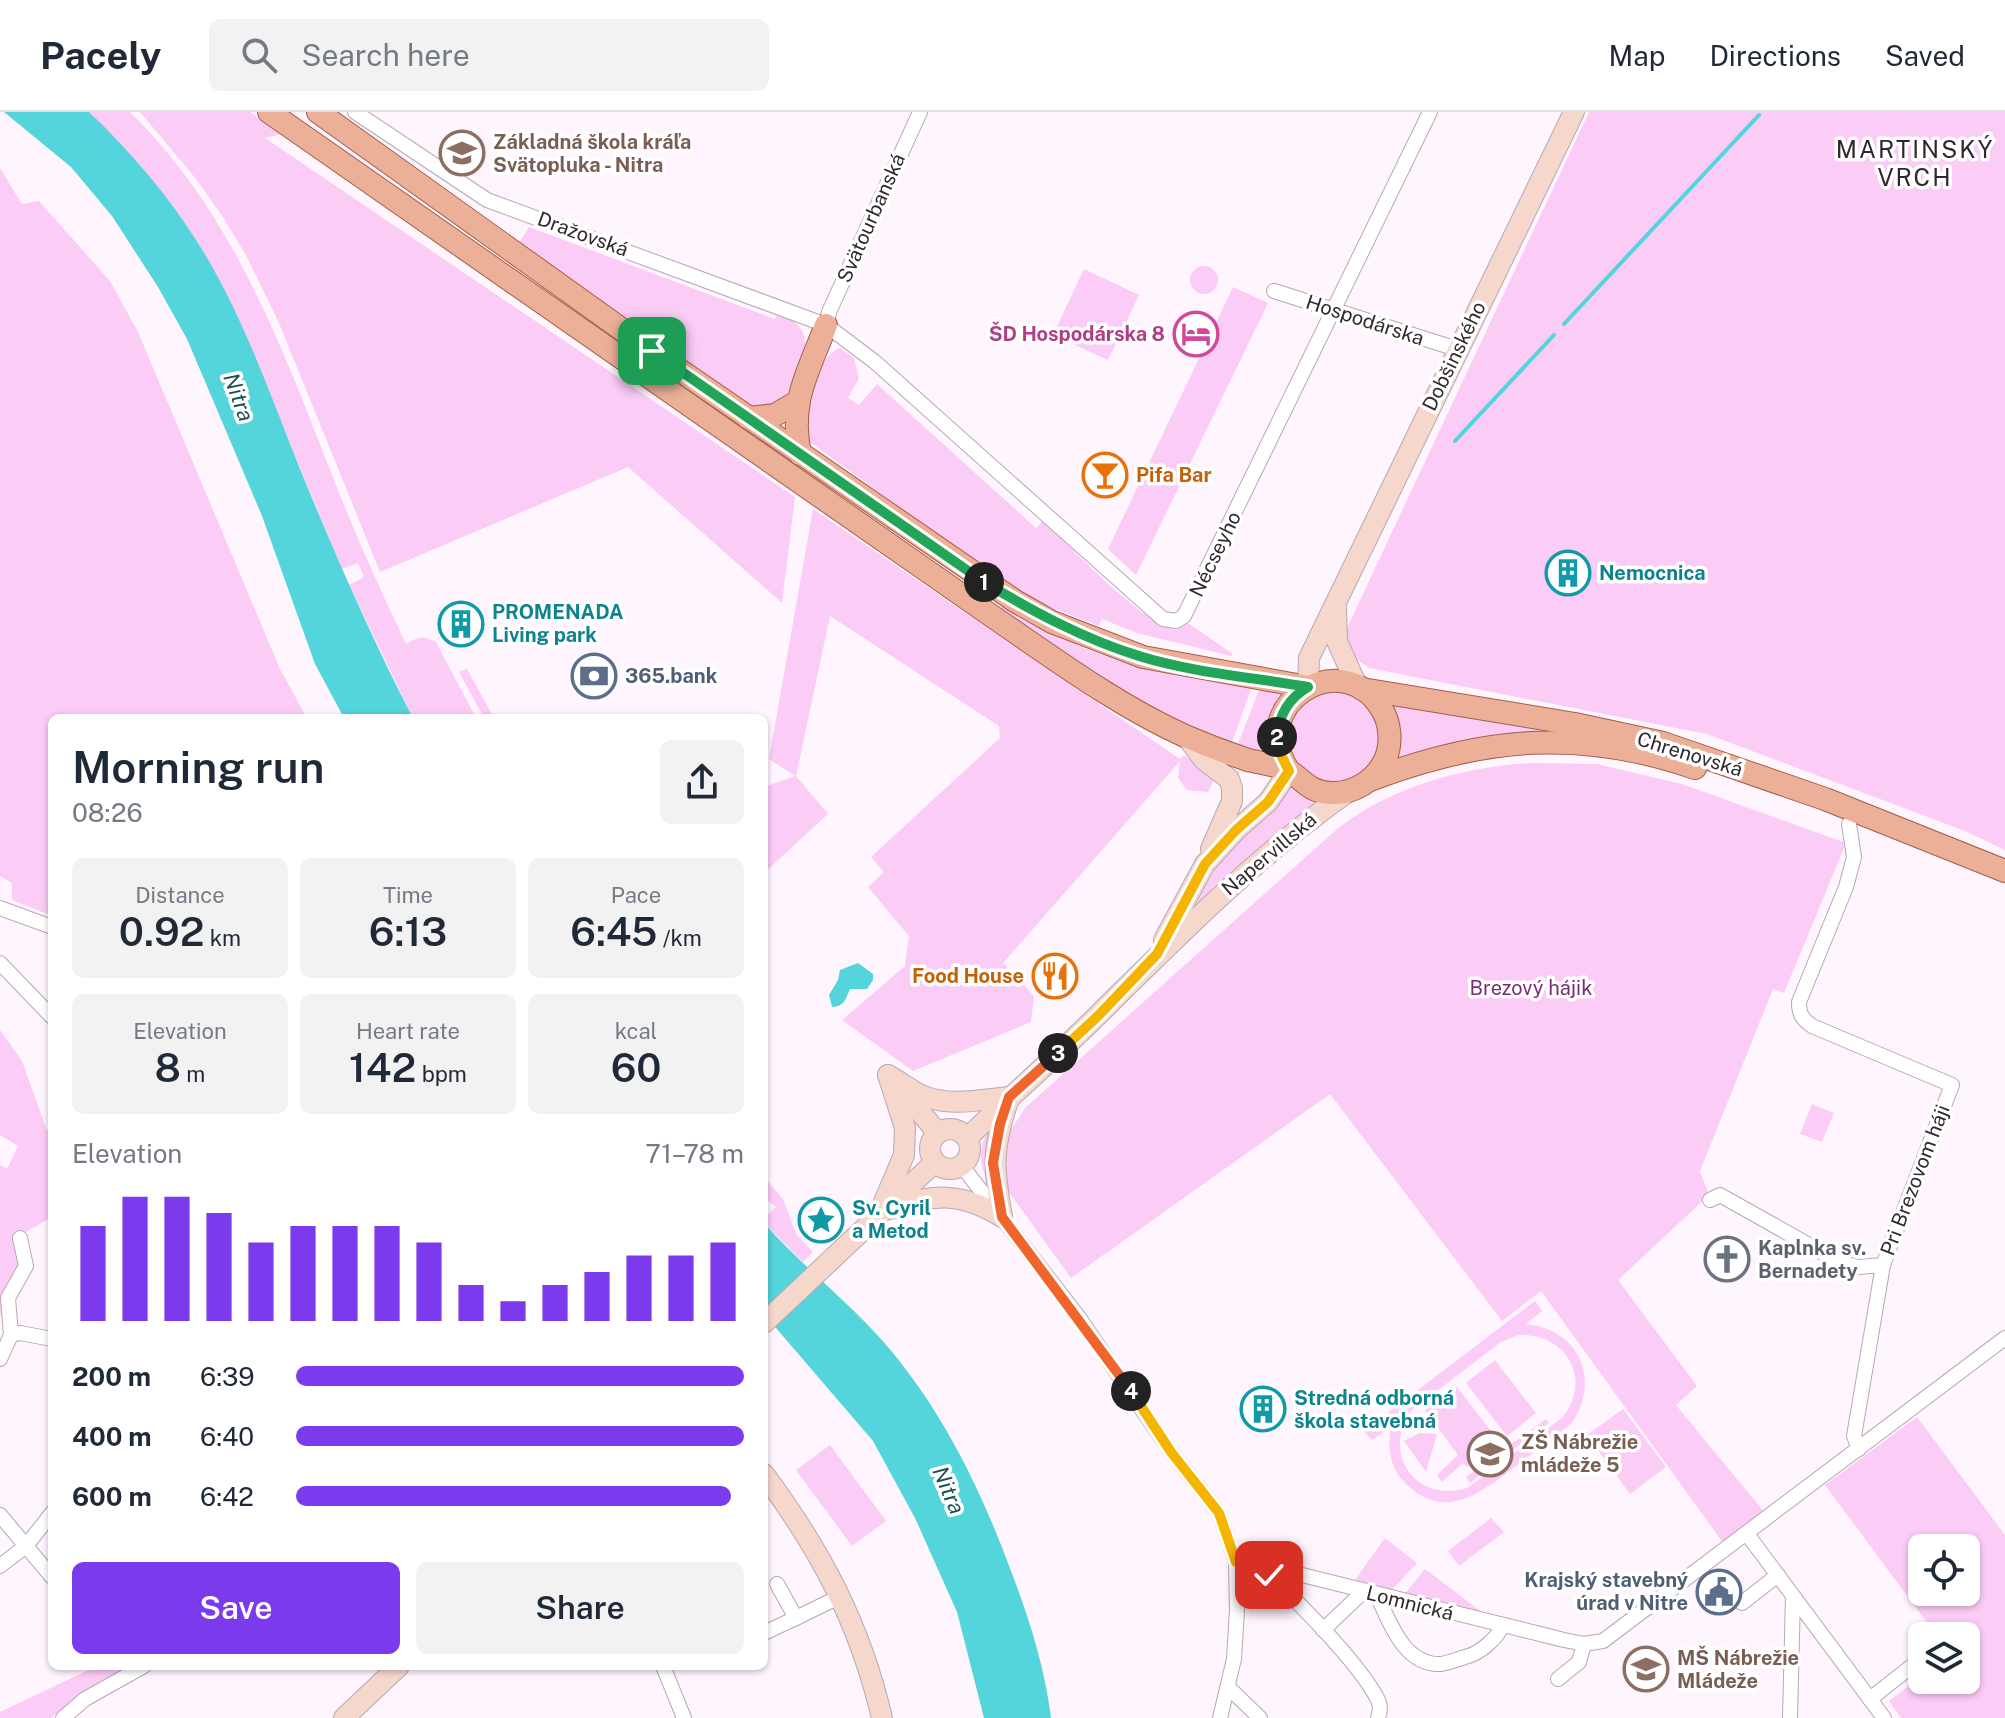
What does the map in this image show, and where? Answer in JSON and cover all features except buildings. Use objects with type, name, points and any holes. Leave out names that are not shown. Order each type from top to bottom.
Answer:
[{"type":"main road","points":[[269,112],[1069,669],[1128,706],[1186,736],[1230,754],[1289,771]]},
{"type":"main road","points":[[318,112],[984,582],[1052,622],[1143,657],[1308,687],[1333,681],[1360,687],[1382,709],[1390,735],[1386,758],[1359,786],[1336,793],[1316,790],[1304,785],[1289,771],[1280,753],[1278,727],[1288,704],[1308,687]]},
{"type":"main road","points":[[800,454],[795,433],[797,402],[826,325]]},
{"type":"main road","points":[[748,418],[775,415],[797,402]]},
{"type":"main road","name":"Chrenovská","points":[[1360,687],[1575,724],[1663,743],[1825,799],[2005,871]]},
{"type":"main road","name":"Chrenovská","points":[[1359,786],[1410,765],[1454,753],[1523,743],[1568,741],[1606,745],[1684,764],[1849,824],[2005,887]]},
{"type":"street","name":"Dražovská","points":[[355,112],[487,200],[826,325]]},
{"type":"street","name":"Svätourbanská","points":[[826,325],[829,312],[920,112]]},
{"type":"street","name":"Nécseyho","points":[[826,325],[875,362],[1163,619],[1176,621],[1184,616],[1430,112]]},
{"type":"street","name":"Dobšinského","points":[[1308,687],[1309,658],[1574,112]]},
{"type":"street","name":"Hospodárska","points":[[1274,291],[1457,349]]},
{"type":"street","name":"Dobšinského","points":[[1336,602],[1337,641],[1360,687]]},
{"type":"street","points":[[1186,736],[1204,760],[1229,779],[1232,788],[1232,801],[1205,864]]},
{"type":"street","name":"Napervillská","points":[[1157,954],[1205,864],[1236,830],[1268,802],[1289,771]]},
{"type":"street","name":"Napervillská","points":[[967,1138],[1099,1015],[1157,954],[1271,849],[1359,786]]},
{"type":"street","name":"Pri Brezovom háji","points":[[1849,824],[1854,857],[1846,887],[1799,1002],[1799,1012],[1812,1026],[1952,1085],[1883,1265],[1854,1436],[1859,1449]]},
{"type":"street","points":[[0,908],[48,926]]},
{"type":"street","points":[[0,963],[48,1013]]},
{"type":"street","points":[[888,1075],[923,1096],[958,1103],[1009,1097],[993,1163],[1002,1217]]},
{"type":"street","points":[[888,1075],[938,1133]]},
{"type":"street","points":[[879,1213],[904,1155],[905,1128],[888,1075]]},
{"type":"street","points":[[953,1129],[967,1138],[970,1154],[962,1166],[947,1169],[934,1163],[930,1143],[938,1133],[953,1129]]},
{"type":"street","points":[[768,1319],[934,1163]]},
{"type":"street","points":[[962,1166],[1080,1319],[1171,1452],[1219,1513],[1236,1562],[1236,1630],[1220,1718]]},
{"type":"street","name":"Pri Brezovom háji","points":[[1710,1200],[1720,1195],[1839,1262],[1858,1267],[1883,1265]]},
{"type":"street","points":[[879,1213],[938,1196],[980,1203],[1002,1217]]},
{"type":"street","points":[[0,1359],[11,1335],[8,1298],[26,1266],[20,1238]]},
{"type":"street","points":[[11,1335],[20,1333],[48,1338]]},
{"type":"street","points":[[1558,1679],[1579,1662],[1584,1644],[1603,1641],[1613,1634],[2005,1338]]},
{"type":"street","points":[[768,1480],[809,1536],[841,1596],[872,1674],[882,1718]]},
{"type":"street","points":[[0,1515],[48,1572]]},
{"type":"street","points":[[0,1566],[26,1546],[48,1518]]},
{"type":"street","points":[[1747,1534],[1884,1718]]},
{"type":"street","name":"Lomnická","points":[[1236,1562],[1278,1569],[1584,1644]]},
{"type":"street","points":[[1257,1567],[1269,1575],[1323,1630],[1357,1670],[1378,1700],[1381,1708],[1378,1718]]},
{"type":"street","points":[[1742,1603],[1778,1575]]},
{"type":"street","points":[[777,1584],[796,1618]]},
{"type":"street","points":[[1323,1630],[1371,1593],[1395,1635],[1421,1660],[1440,1664],[1474,1655],[1499,1633],[1502,1626]]},
{"type":"street","points":[[768,1631],[841,1596]]},
{"type":"street","points":[[1790,1718],[1793,1596]]},
{"type":"street","points":[[1870,1699],[1908,1669]]},
{"type":"street","points":[[63,1718],[85,1699],[137,1670]]},
{"type":"street","points":[[344,1718],[395,1670]]},
{"type":"street","points":[[665,1670],[684,1718]]},
{"type":"street","points":[[1228,1687],[1260,1718]]},
{"type":"green space","points":[[89,112],[130,112],[169,154],[202,199],[231,247],[281,347],[359,540],[406,644],[421,638],[436,642],[474,714],[411,714],[349,585],[364,577],[358,563],[342,569],[236,314],[198,243],[157,186]]},
{"type":"green space","points":[[140,112],[250,112],[281,134],[265,138],[795,497],[782,603],[628,467],[380,572],[279,323],[247,257],[196,179]]},
{"type":"green space","points":[[1589,112],[2005,112],[2005,850],[1965,831],[1707,734],[1369,668],[1351,652],[1347,628]]},
{"type":"green space","points":[[0,168],[22,204],[39,201],[110,281],[138,332],[280,669],[305,714],[48,714],[48,914],[12,900],[12,883],[0,876]]},
{"type":"green space","points":[[529,227],[775,319],[778,313],[793,321],[802,330],[804,353],[782,405],[766,411],[743,402],[519,243]]},
{"type":"green space","points":[[1204,266],[1214,270],[1218,280],[1214,290],[1204,294],[1194,290],[1190,280],[1194,270]]},
{"type":"green space","points":[[1084,269],[1139,295],[1108,360],[1053,335]]},
{"type":"green space","points":[[1233,287],[1268,303],[1136,575],[1108,549]]},
{"type":"green space","points":[[840,348],[854,358],[859,378],[848,398],[859,405],[877,384],[1036,528],[1043,521],[1145,614],[1177,630],[1188,623],[1233,654],[1137,633],[1102,619],[1099,626],[1030,599],[806,439],[802,432],[819,372],[832,353]]},
{"type":"green space","points":[[813,509],[1180,759],[1184,755],[1216,776],[1208,792],[1187,790],[1178,778],[1180,761],[1003,963],[1034,996],[1031,1022],[913,1071],[842,1020],[905,966],[909,936],[868,887],[884,872],[871,857],[1000,738],[999,726],[830,616],[796,776],[828,814],[768,869],[768,786],[795,776],[769,759]]},
{"type":"green space","points":[[1004,605],[1081,647],[1131,665],[1251,689],[1230,748],[1113,688],[999,609]]},
{"type":"green space","points":[[467,669],[492,714],[482,714],[459,672]]},
{"type":"green space","points":[[1259,690],[1283,694],[1267,733],[1268,759],[1236,749]]},
{"type":"green space","points":[[1319,690],[1351,692],[1376,712],[1382,744],[1364,774],[1335,782],[1321,780],[1308,774],[1290,752],[1288,724],[1297,707]]},
{"type":"green space","points":[[1387,701],[1541,727],[1540,734],[1397,761]]},
{"type":"green space","name":"Brezový hájik","points":[[1535,763],[1597,764],[1682,784],[1846,843],[1784,993],[1773,989],[1700,1171],[1709,1195],[1618,1280],[1697,1386],[1676,1405],[1765,1513],[1724,1544],[1541,1291],[1502,1321],[1330,1094],[1071,1278],[991,1167],[991,1187],[981,1162],[984,1139],[995,1124],[990,1162],[1025,1108],[1346,822],[1394,795],[1440,778]]},
{"type":"green space","points":[[1284,786],[1322,799],[1201,905],[1197,902],[1230,842]]},
{"type":"green space","points":[[0,1030],[22,1061],[48,1131],[48,1219],[17,1237],[21,1267],[5,1298],[0,1316],[0,1165],[7,1169],[18,1146],[0,1135]]},
{"type":"green space","points":[[1812,1104],[1834,1113],[1822,1142],[1800,1134]]},
{"type":"green space","points":[[768,1182],[783,1199],[796,1234],[813,1252],[803,1262],[768,1227],[768,1214],[776,1207],[768,1201]]},
{"type":"green space","points":[[1535,1301],[1542,1311],[1526,1324],[1560,1336],[1572,1346],[1580,1359],[1584,1391],[1571,1424],[1491,1485],[1464,1499],[1435,1501],[1421,1495],[1406,1484],[1393,1465],[1389,1443],[1391,1427],[1372,1440],[1364,1431]],"holes":[[[1519,1335],[1536,1336],[1562,1350],[1575,1375],[1571,1403],[1562,1418],[1467,1488],[1449,1491],[1432,1489],[1419,1482],[1408,1471],[1400,1443],[1403,1426],[1412,1410],[1501,1342]]]},
{"type":"green space","points":[[1495,1360],[1536,1413],[1507,1436],[1466,1383]]},
{"type":"green space","points":[[1457,1387],[1500,1443],[1467,1467],[1463,1463],[1442,1482],[1437,1475],[1458,1455],[1425,1410]]},
{"type":"green space","points":[[1623,1409],[1666,1467],[1630,1494],[1587,1435]]},
{"type":"green space","points":[[1917,1417],[2005,1535],[2005,1718],[1901,1718],[1889,1701],[1908,1687],[1908,1694],[1980,1694],[1980,1622],[1927,1622],[1915,1606],[1980,1606],[1980,1534],[1908,1534],[1908,1597],[1825,1485]]},
{"type":"green space","points":[[1546,1419],[1549,1423],[1484,1471],[1482,1469],[1484,1473],[1470,1483],[1466,1477]]},
{"type":"green space","points":[[1420,1433],[1437,1434],[1426,1472],[1404,1441]]},
{"type":"green space","points":[[830,1445],[886,1521],[852,1546],[796,1470]]},
{"type":"green space","points":[[1491,1518],[1504,1532],[1459,1566],[1448,1551]]},
{"type":"green space","points":[[1385,1538],[1417,1563],[1390,1592],[1352,1584]]},
{"type":"green space","points":[[1425,1569],[1479,1610],[1482,1612],[1404,1595]]},
{"type":"green space","points":[[89,1670],[127,1670],[88,1691],[51,1718],[0,1718],[0,1712]]},
{"type":"water","name":"Nitra","points":[[4,112],[89,112],[148,174],[186,225],[241,323],[338,560],[411,714],[342,714],[315,664],[262,516],[187,339],[112,216],[71,167]]},
{"type":"water","points":[[858,963],[873,974],[873,980],[867,989],[850,989],[842,1004],[832,1007],[829,995],[840,970]]},
{"type":"water","name":"Nitra","points":[[768,1227],[881,1339],[922,1392],[957,1449],[986,1509],[1018,1589],[1040,1662],[1051,1718],[984,1718],[957,1612],[915,1518],[873,1441],[768,1319]]},
{"type":"waterway","points":[[1564,324],[1759,115]]},
{"type":"waterway","points":[[1455,441],[1554,335]]},
{"type":"place","name":"Základná škola kráľa Svätopluka - Nitra","points":[[462,153]]},
{"type":"place","name":"ŠD Hospodárska 8","points":[[1196,334]]},
{"type":"place","name":"Pifa Bar","points":[[1105,475]]},
{"type":"place","name":"Nemocnica","points":[[1568,573]]},
{"type":"place","name":"PROMENADA Living park","points":[[461,624]]},
{"type":"place","name":"365.bank","points":[[594,676]]},
{"type":"place","name":"Food House","points":[[1055,976]]},
{"type":"place","name":"Sv. Cyril a Metod","points":[[821,1220]]},
{"type":"place","name":"Kaplnka sv. Bernadety","points":[[1727,1259]]},
{"type":"place","name":"Stredná odborná škola stavebná","points":[[1263,1409]]},
{"type":"place","name":"ZŠ Nábrežie mládeže 5","points":[[1490,1454]]},
{"type":"place","name":"Krajský stavebný úrad v Nitre","points":[[1719,1592]]},
{"type":"place","name":"MŠ Nábrežie Mládeže","points":[[1646,1669]]},
{"type":"district","name":"MARTINSKÝ VRCH","points":[[1915,163]]},
{"type":"route","points":[[652,351],[984,582],[1052,622],[1143,657],[1194,669],[1308,687],[1288,704],[1278,727],[1280,753],[1289,771],[1268,802],[1236,830],[1205,864],[1157,954],[1099,1015],[1009,1097],[993,1163],[1002,1217],[1080,1319],[1171,1452],[1219,1513],[1236,1562],[1257,1567],[1269,1575]]}]
